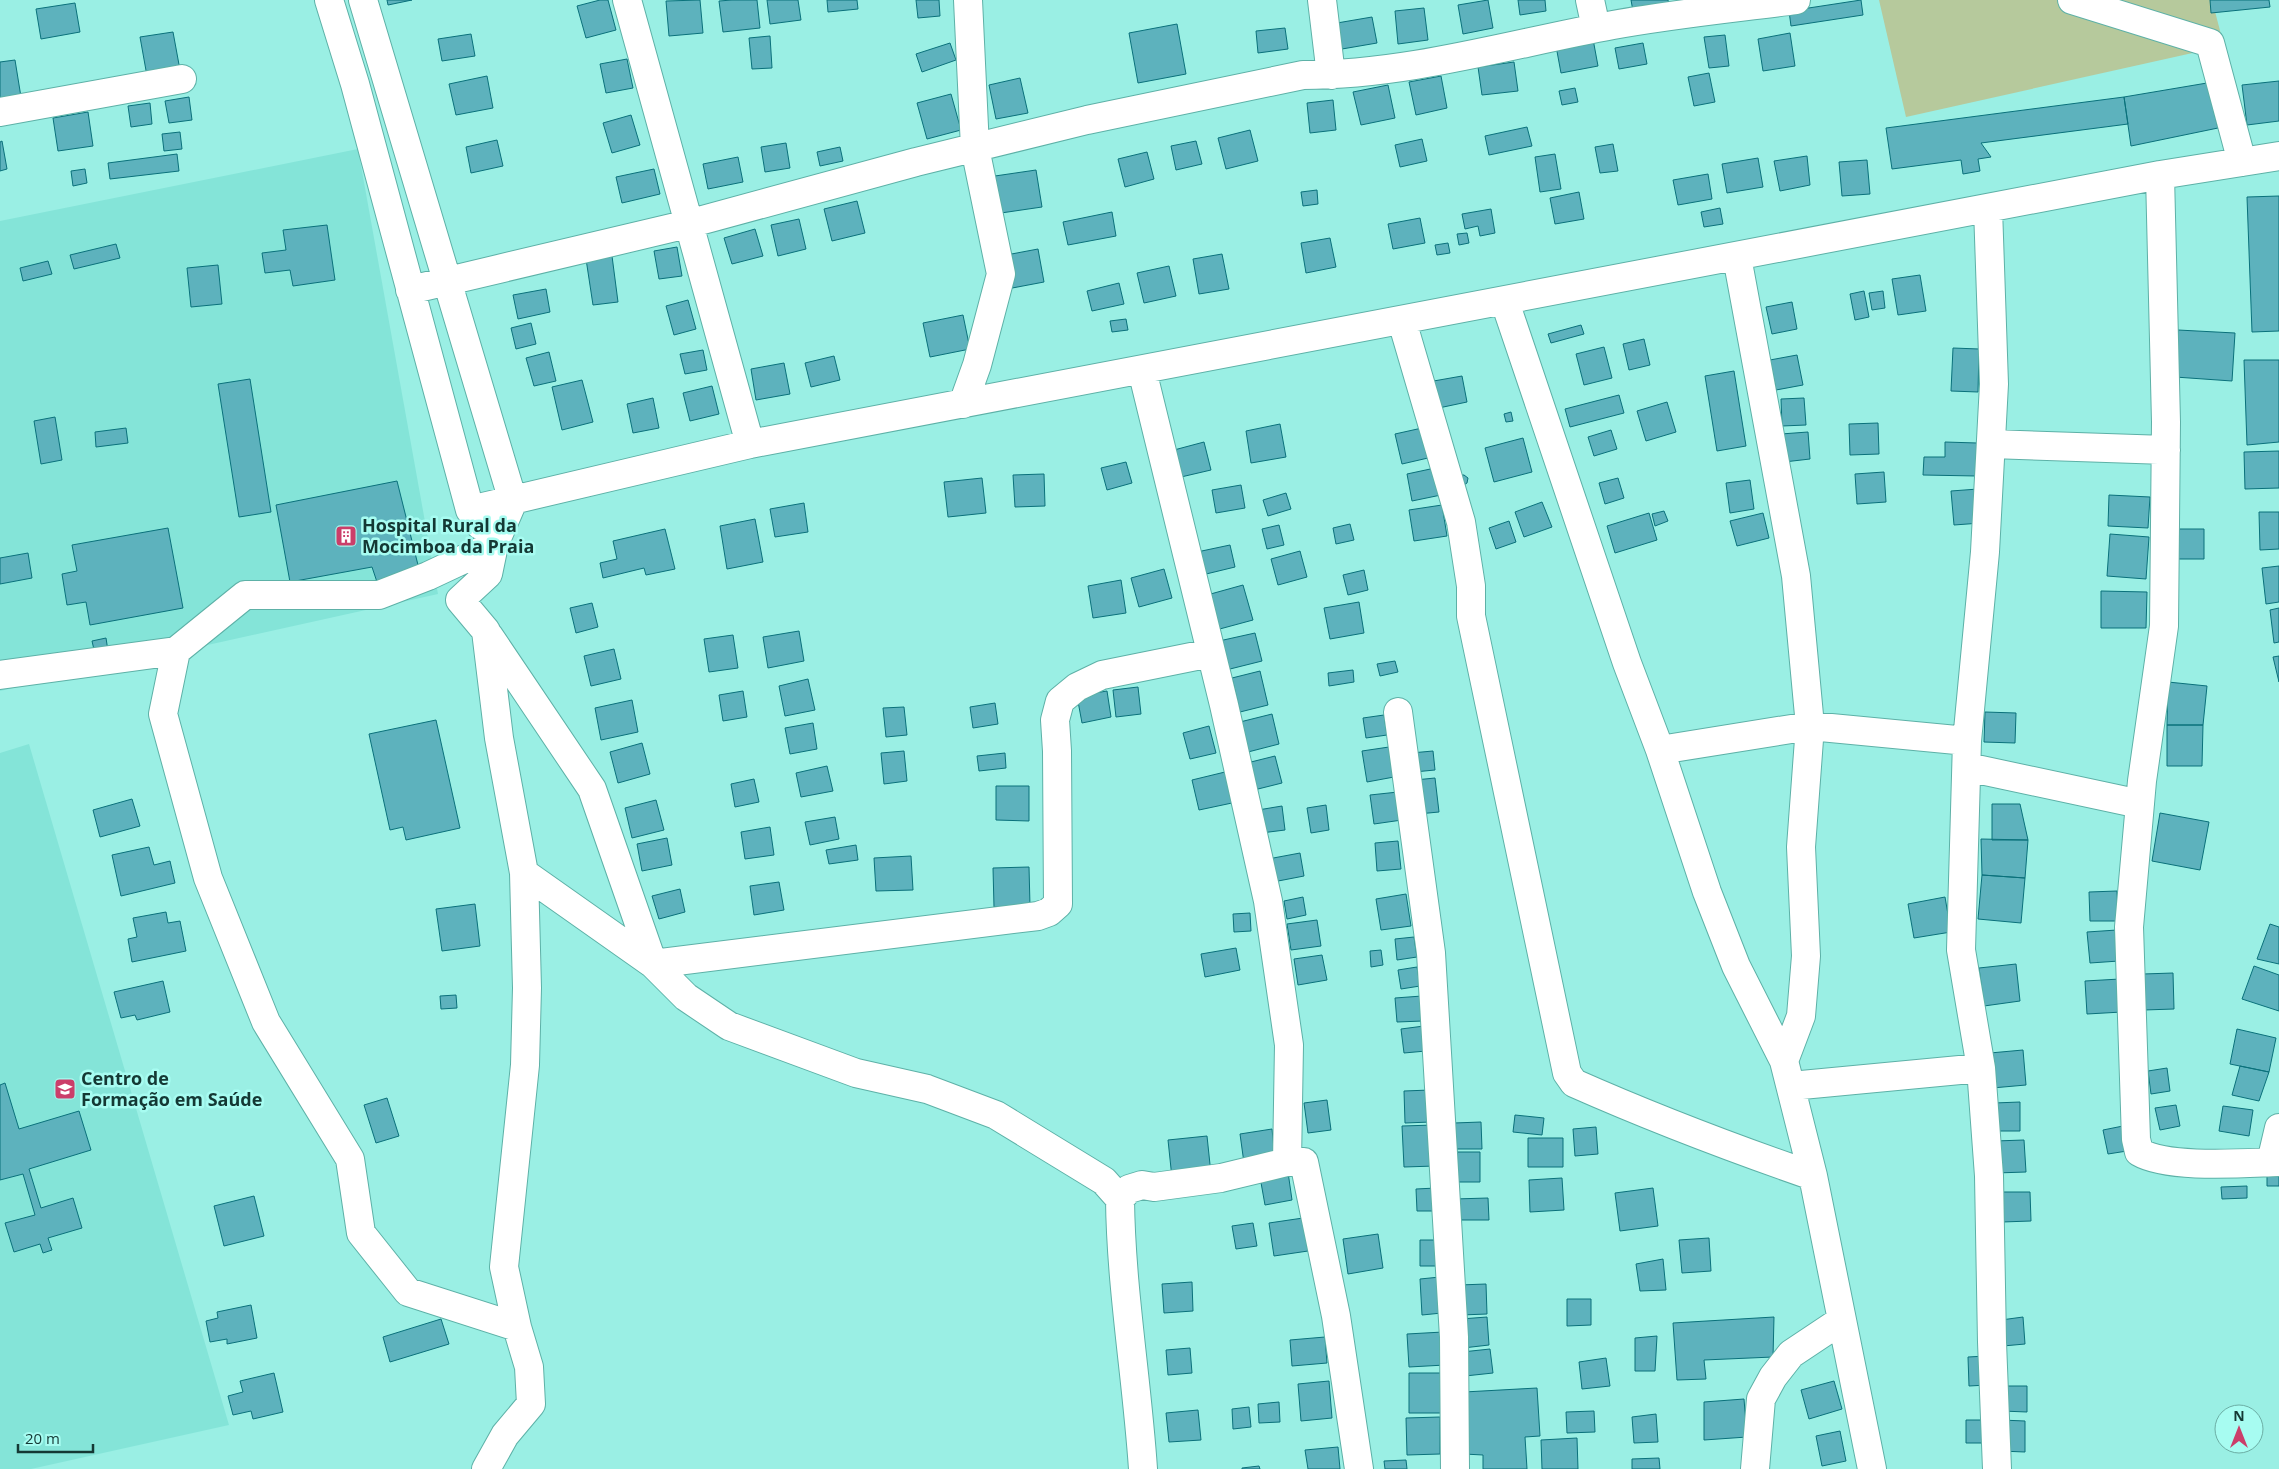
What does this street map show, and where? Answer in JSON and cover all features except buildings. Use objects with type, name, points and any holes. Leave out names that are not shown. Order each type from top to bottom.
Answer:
[{"type":"street","points":[[330,0],[355,84],[470,510],[494,545]]},
{"type":"street","points":[[363,0],[513,501],[494,545],[488,574],[460,600],[486,630],[592,789],[653,964]]},
{"type":"street","points":[[627,0],[750,444]]},
{"type":"street","points":[[964,404],[977,365],[1001,274],[975,148],[968,0]]},
{"type":"street","points":[[1322,0],[1331,75]]},
{"type":"street","points":[[1590,0],[1596,28]]},
{"type":"street","points":[[410,290],[688,224],[1087,120],[1303,75],[1331,75],[1412,66],[1596,28],[1796,0]]},
{"type":"street","points":[[2072,0],[2210,43],[2242,162]]},
{"type":"street","points":[[0,112],[182,80]]},
{"type":"street","points":[[470,510],[750,444],[1505,302],[2160,175],[2279,156]]},
{"type":"street","points":[[2160,175],[2166,450],[2164,626],[2140,804],[2129,926],[2136,1138],[2139,1152],[2148,1157],[2180,1162],[2275,1162],[2279,1128]]},
{"type":"street","points":[[1988,208],[1994,384],[1985,552],[1967,740],[1962,950],[1981,1068],[1989,1176],[1992,1342],[1997,1469]]},
{"type":"street","points":[[1738,257],[1796,576],[1807,672],[1810,726],[1801,847],[1806,956],[1801,1016],[1788,1074]]},
{"type":"street","points":[[1505,302],[1627,663],[1660,750],[1707,892],[1736,966],[1788,1074],[1813,1176],[1872,1469]]},
{"type":"street","points":[[1402,321],[1461,522],[1470,586],[1470,616],[1567,1073],[1574,1083],[1639,1111],[1715,1142],[1813,1176]]},
{"type":"street","points":[[1142,370],[1211,653],[1268,901],[1289,1045],[1287,1162]]},
{"type":"street","points":[[1991,444],[2166,450]]},
{"type":"street","points":[[0,675],[176,652],[245,595],[379,595],[428,576],[494,545]]},
{"type":"street","points":[[486,630],[499,738],[524,873],[525,1065],[504,1267],[517,1327],[529,1367],[532,1404],[506,1435],[486,1469]]},
{"type":"street","points":[[176,652],[163,714],[208,878],[266,1022],[350,1159],[361,1233],[408,1292],[517,1327]]},
{"type":"street","points":[[653,964],[1038,916],[1049,912],[1058,904],[1055,720],[1060,701],[1077,687],[1102,675],[1211,653]]},
{"type":"street","points":[[1398,712],[1431,953],[1454,1337],[1455,1469]]},
{"type":"street","points":[[1660,750],[1810,726],[1967,740]]},
{"type":"street","points":[[1967,767],[2140,804]]},
{"type":"street","points":[[524,873],[653,964],[686,997],[729,1026],[856,1073],[927,1089],[996,1115],[1104,1181],[1120,1199],[1121,1245],[1138,1398],[1143,1469]]},
{"type":"street","points":[[1788,1074],[1981,1068]]},
{"type":"street","points":[[1120,1199],[1129,1189],[1142,1185],[1154,1188],[1221,1178],[1287,1162],[1304,1162],[1336,1316],[1359,1469]]},
{"type":"street","points":[[1755,1469],[1760,1399],[1772,1377],[1791,1354],[1842,1320]]},
{"type":"shaded area","points":[[1879,0],[2212,0],[2224,46],[1906,117]]},
{"type":"shaded area","points":[[358,149],[438,594],[0,691],[0,221]]},
{"type":"shaded area","name":"Centro de Formação em Saúde","points":[[29,744],[229,1425],[31,1469],[0,1469],[0,753]]},
{"type":"place","name":"Hospital Rural da Mocimboa da Praia","points":[[346,536]]},
{"type":"place","name":"Centro de Formação em Saúde","points":[[65,1089]]}]
